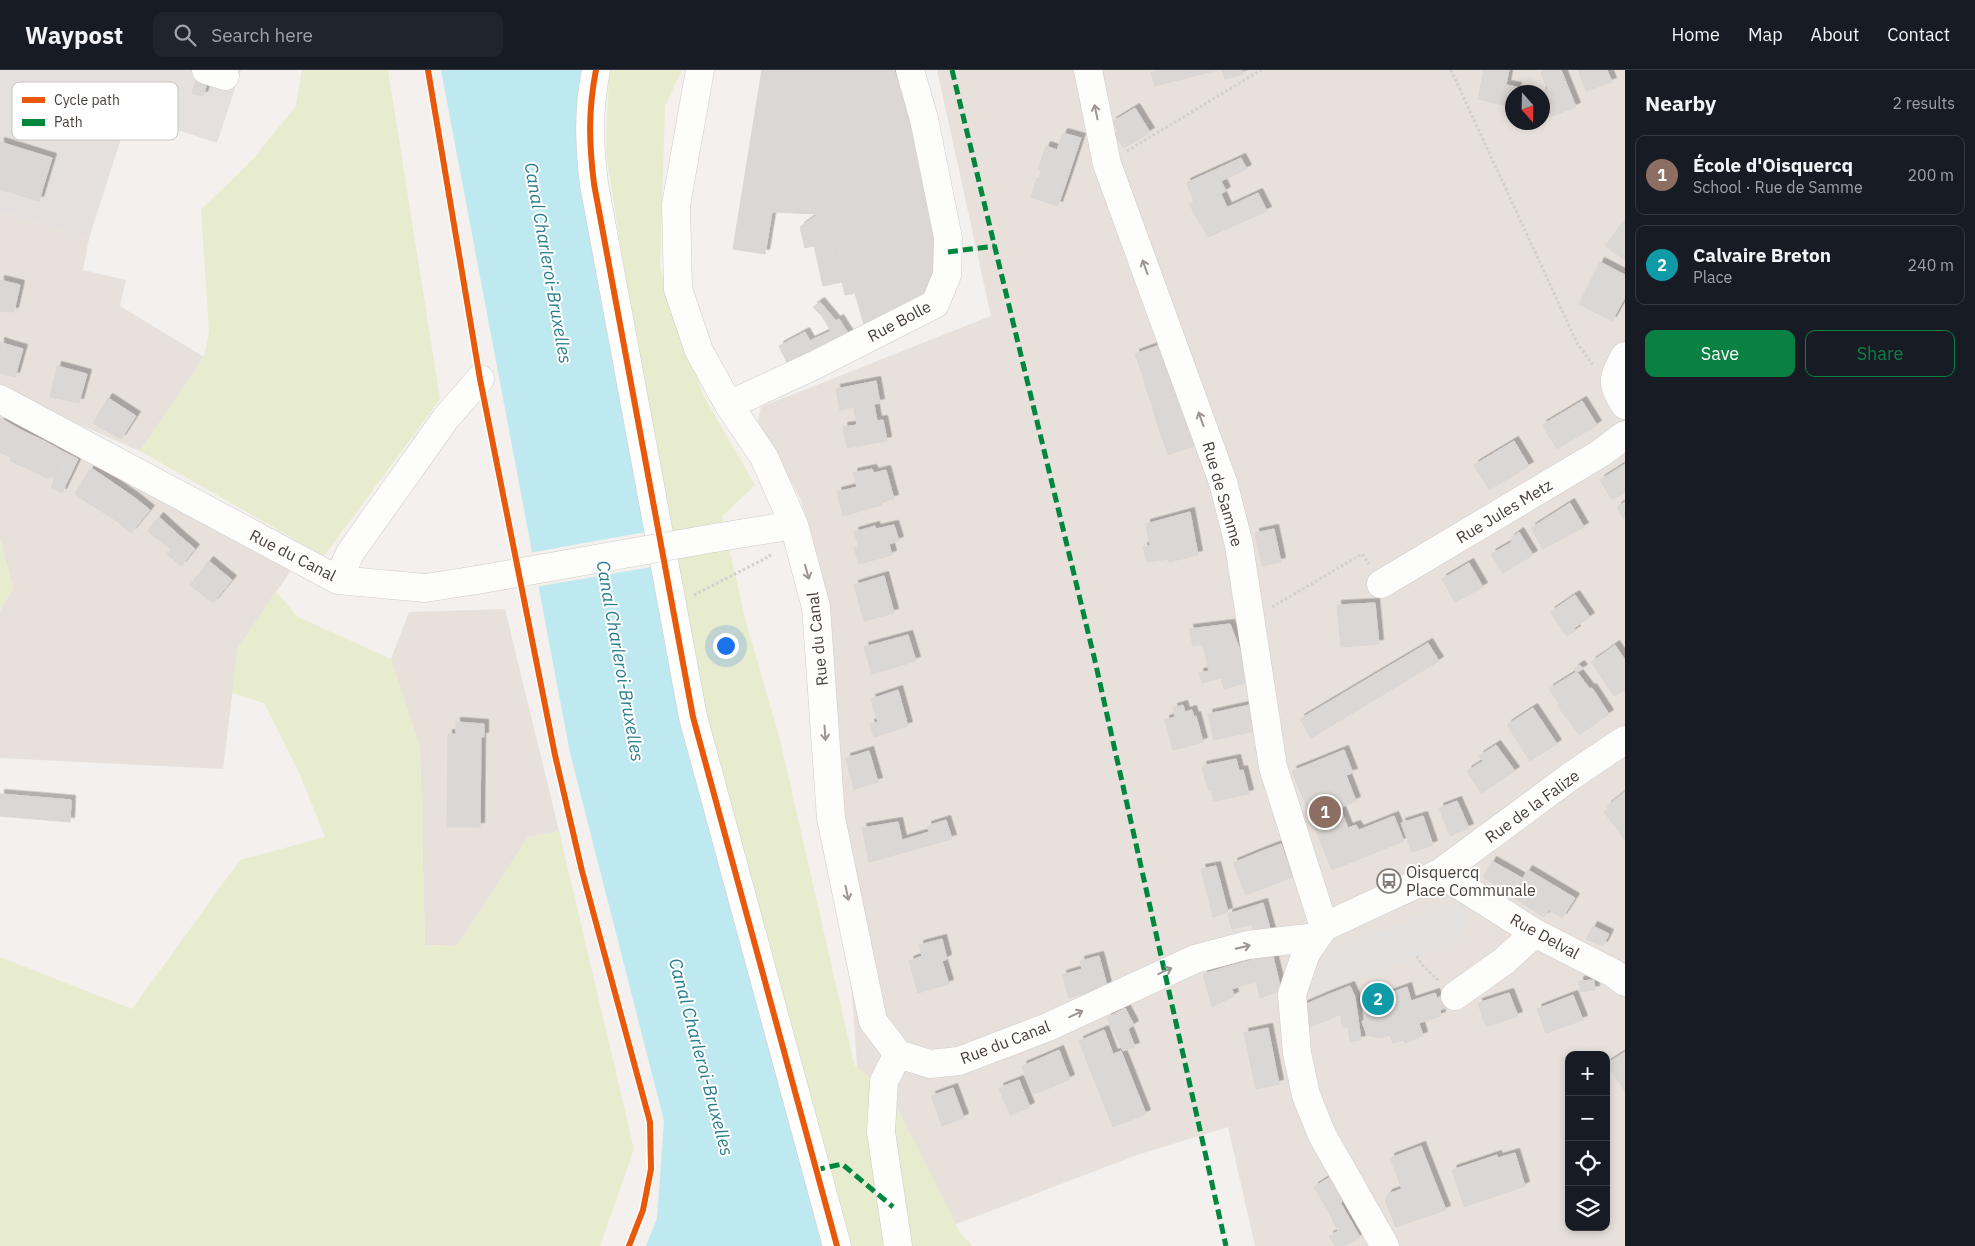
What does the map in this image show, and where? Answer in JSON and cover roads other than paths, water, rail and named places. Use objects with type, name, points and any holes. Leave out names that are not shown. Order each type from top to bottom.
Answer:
[{"type":"street","points":[[596,70],[589,103],[589,146],[594,184],[693,717],[836,1246]]},
{"type":"street","points":[[700,70],[676,205],[678,289],[699,351],[729,404],[764,457],[794,525]]},
{"type":"street","name":"Rue Bolle","points":[[729,404],[815,365],[935,304],[947,275],[948,238],[924,119],[910,70]]},
{"type":"street","name":"Rue de Samme","points":[[1088,70],[1107,164],[1224,482],[1239,545],[1252,618],[1273,767],[1321,932]]},
{"type":"street","points":[[1619,395],[1614,376],[1625,356]]},
{"type":"street","points":[[338,580],[350,553],[446,418],[480,379]]},
{"type":"street","name":"Rue du Canal","points":[[0,399],[338,580],[425,588],[794,525],[816,607],[831,818],[872,1021],[898,1054],[930,1064],[959,1061],[1048,1026],[1195,959],[1248,945],[1321,932]]},
{"type":"street","name":"Rue Jules Metz","points":[[1382,584],[1601,453],[1625,435]]},
{"type":"street","name":"Rue de la Falize","points":[[1321,932],[1440,873],[1571,776],[1625,740]]},
{"type":"street","name":"Rue Delval","points":[[1440,873],[1535,933],[1613,973],[1625,982]]},
{"type":"street","points":[[1321,932],[1306,953],[1292,994],[1297,1053],[1306,1095],[1322,1135],[1384,1246]]},
{"type":"street","points":[[1455,996],[1504,961],[1535,933]]},
{"type":"street","points":[[898,1054],[884,1081],[881,1132],[898,1246]]},
{"type":"water","name":"Canal Charleroi-Bruxelles","points":[[441,70],[583,70],[576,143],[683,719],[828,1246],[646,1246],[657,1218],[664,1121],[570,753]]},
{"type":"place","name":"École d'Oisquercq","points":[[1325,812]]},
{"type":"place","name":"Oisquercq Place Communale","points":[[1389,881]]},
{"type":"place","name":"Calvaire Breton","points":[[1378,999]]}]
